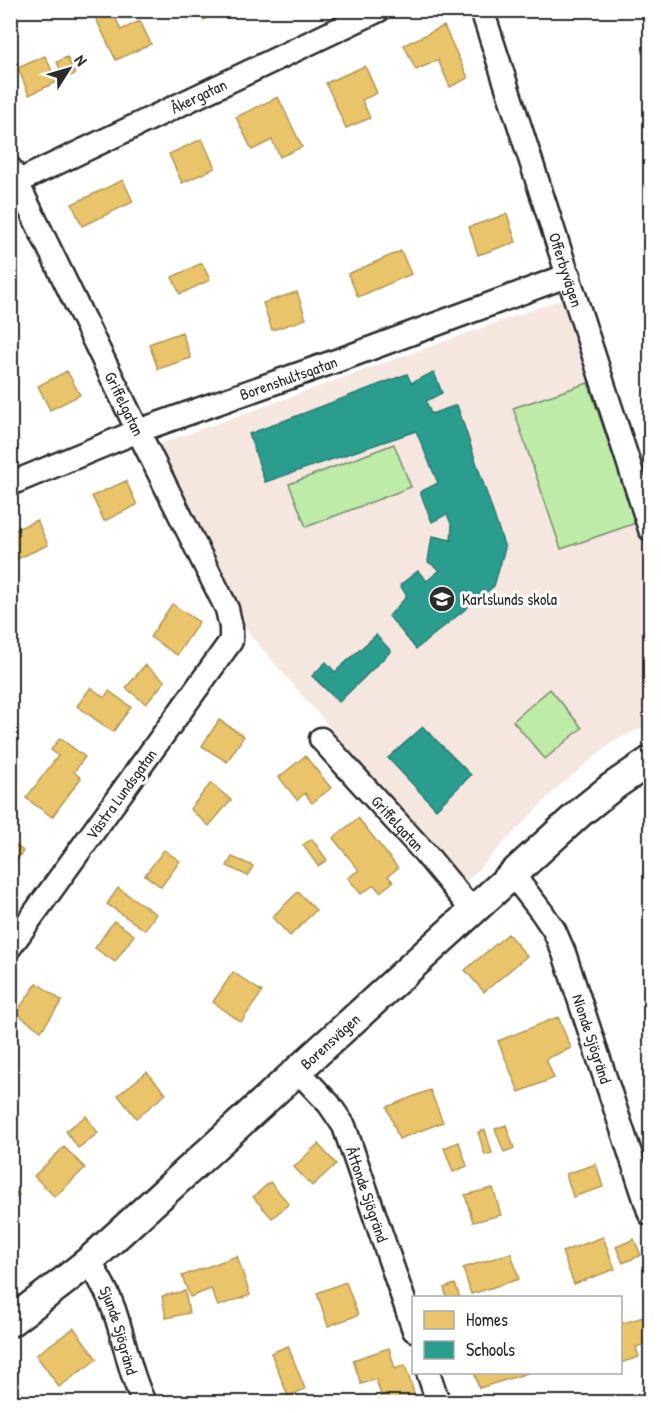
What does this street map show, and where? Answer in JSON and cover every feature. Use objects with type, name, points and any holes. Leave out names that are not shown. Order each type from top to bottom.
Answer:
[{"type":"street","name":"Åkergatan","points":[[14,175],[379,10]]},
{"type":"street","name":"Offerbyvägen","points":[[482,10],[651,529]]},
{"type":"street","name":"Griffelgatan","points":[[14,175],[227,609],[231,641]]},
{"type":"street","name":"Borenshultsgatan","points":[[10,484],[138,431],[569,275]]},
{"type":"street","name":"Västra Lundsgatan","points":[[10,947],[231,641]]},
{"type":"street","name":"Griffelgatan","points":[[321,739],[425,853],[472,910]]},
{"type":"street","name":"Borensvägen","points":[[10,1322],[89,1261],[590,805],[651,761]]},
{"type":"street","name":"Nionde Sjögränd","points":[[513,874],[548,920],[564,954],[651,1214]]},
{"type":"street","name":"Åttonde Sjögränd","points":[[298,1071],[328,1104],[344,1126],[412,1324]]},
{"type":"street","name":"Sjunde Sjögränd","points":[[89,1261],[109,1297],[132,1372],[144,1402]]},
{"type":"street","points":[[429,1374],[438,1402]]},
{"type":"shaded area","name":"Karlslunds skola","points":[[562,299],[650,563],[650,724],[614,741],[556,789],[465,883],[250,635],[160,444]]},
{"type":"green space","points":[[588,383],[636,523],[561,549],[513,408]]},
{"type":"green space","points":[[394,444],[411,487],[306,527],[289,484]]},
{"type":"green space","points":[[550,689],[582,728],[545,759],[513,721]]},
{"type":"building: Homes","points":[[112,10],[121,30],[140,21],[151,44],[116,60],[95,17]]},
{"type":"building: Homes","points":[[199,10],[221,10],[204,20]]},
{"type":"building: Homes","points":[[444,26],[468,78],[450,87],[438,60],[416,70],[404,45]]},
{"type":"building: Homes","points":[[45,56],[57,82],[29,95],[18,68]]},
{"type":"building: Homes","points":[[67,57],[75,74],[64,78],[57,62]]},
{"type":"building: Homes","points":[[365,66],[377,93],[362,100],[370,118],[346,128],[326,83]]},
{"type":"building: Homes","points":[[278,97],[302,147],[280,157],[272,140],[252,150],[236,117]]},
{"type":"building: Homes","points":[[202,139],[215,168],[182,183],[169,154]]},
{"type":"building: Homes","points":[[123,180],[133,202],[82,226],[72,204]]},
{"type":"building: Homes","points":[[507,214],[516,242],[478,255],[469,227]]},
{"type":"building: Homes","points":[[10,250],[16,261],[10,264]]},
{"type":"building: Homes","points":[[401,251],[411,274],[358,297],[348,274]]},
{"type":"building: Homes","points":[[202,263],[210,280],[180,294],[172,277]]},
{"type":"building: Homes","points":[[297,292],[306,319],[272,330],[263,303]]},
{"type":"building: Homes","points":[[182,332],[191,358],[158,369],[149,344]]},
{"type":"building: Homes","points":[[67,371],[80,395],[50,410],[38,386]]},
{"type":"building: Homes","points":[[126,481],[137,505],[104,521],[92,496]]},
{"type":"building: Homes","points":[[37,520],[48,545],[10,562],[10,532]]},
{"type":"building: Homes","points":[[172,604],[199,622],[177,655],[150,637]]},
{"type":"building: Homes","points":[[145,665],[165,681],[146,704],[126,688]]},
{"type":"building: Homes","points":[[91,687],[104,698],[109,691],[131,707],[113,732],[77,706]]},
{"type":"building: Homes","points":[[219,720],[244,736],[227,762],[202,746]]},
{"type":"building: Homes","points":[[60,738],[85,757],[74,772],[81,778],[52,817],[26,798],[58,756],[51,750]]},
{"type":"building: Homes","points":[[305,756],[331,788],[312,803],[305,793],[297,800],[279,777]]},
{"type":"building: Homes","points":[[211,783],[231,800],[209,826],[190,809]]},
{"type":"building: Homes","points":[[358,818],[398,868],[388,876],[393,882],[380,892],[374,885],[361,894],[348,878],[359,870],[333,838]]},
{"type":"building: Homes","points":[[312,839],[327,860],[318,866],[303,845]]},
{"type":"building: Homes","points":[[10,841],[23,851],[10,872]]},
{"type":"building: Homes","points":[[164,850],[180,861],[161,887],[145,875]]},
{"type":"building: Homes","points":[[232,857],[253,866],[248,876],[227,866]]},
{"type":"building: Homes","points":[[10,878],[16,883],[10,891]]},
{"type":"building: Homes","points":[[118,888],[156,914],[145,930],[107,904]]},
{"type":"building: Homes","points":[[298,892],[316,910],[290,936],[272,917]]},
{"type":"building: Homes","points":[[114,921],[134,935],[115,962],[95,948]]},
{"type":"building: Homes","points":[[508,934],[527,956],[484,992],[465,970]]},
{"type":"building: Homes","points":[[233,972],[262,992],[241,1022],[213,1002]]},
{"type":"building: Homes","points":[[37,983],[62,1001],[41,1031],[16,1013]]},
{"type":"building: Homes","points":[[558,1017],[571,1048],[546,1059],[554,1078],[519,1092],[498,1041]]},
{"type":"building: Homes","points":[[147,1072],[166,1094],[136,1118],[118,1095]]},
{"type":"building: Homes","points":[[430,1090],[443,1122],[399,1139],[387,1107]]},
{"type":"building: Homes","points":[[86,1116],[98,1133],[78,1148],[66,1131]]},
{"type":"building: Homes","points":[[506,1125],[514,1148],[504,1152],[495,1129]]},
{"type":"building: Homes","points":[[485,1130],[492,1153],[485,1155],[478,1132]]},
{"type":"building: Homes","points":[[459,1142],[467,1166],[453,1172],[444,1148]]},
{"type":"building: Homes","points":[[318,1144],[336,1164],[312,1186],[294,1167]]},
{"type":"building: Homes","points":[[64,1147],[85,1168],[55,1197],[34,1176]]},
{"type":"building: Homes","points":[[596,1164],[603,1187],[573,1197],[566,1174]]},
{"type":"building: Homes","points":[[270,1182],[289,1204],[272,1218],[253,1197]]},
{"type":"building: Homes","points":[[10,1184],[19,1195],[10,1201]]},
{"type":"building: Homes","points":[[493,1188],[501,1215],[473,1222],[465,1195]]},
{"type":"building: Homes","points":[[603,1237],[615,1269],[574,1284],[562,1252]]},
{"type":"building: Homes","points":[[634,1239],[641,1255],[623,1263],[616,1247]]},
{"type":"building: Homes","points":[[511,1253],[519,1279],[471,1294],[463,1268]]},
{"type":"building: Homes","points":[[237,1256],[250,1295],[218,1306],[211,1289],[190,1297],[182,1276]]},
{"type":"building: Homes","points":[[346,1282],[358,1315],[328,1326],[317,1293]]},
{"type":"building: Homes","points":[[455,1284],[459,1296],[446,1296],[444,1288]]},
{"type":"building: Homes","points":[[185,1291],[189,1313],[166,1318],[162,1296]]},
{"type":"building: Homes","points":[[650,1315],[650,1343],[636,1347],[639,1357],[622,1362],[622,1323]]},
{"type":"building: Homes","points":[[74,1328],[97,1359],[59,1387],[36,1355]]},
{"type":"building: Homes","points":[[288,1346],[305,1389],[288,1396],[271,1353]]},
{"type":"building: Homes","points":[[389,1348],[395,1369],[405,1365],[417,1402],[383,1402],[376,1379],[361,1384],[353,1360]]},
{"type":"building: Homes","points":[[475,1374],[525,1374],[479,1388]]},
{"type":"building: Schools","points":[[434,372],[442,393],[426,401],[431,414],[457,405],[505,548],[494,586],[416,649],[389,616],[407,596],[400,585],[418,571],[427,581],[440,570],[428,562],[432,536],[451,540],[452,526],[447,514],[432,522],[420,492],[438,483],[416,431],[265,482],[249,434],[407,374],[411,383]]},
{"type":"building: Schools","points":[[376,635],[391,651],[339,702],[312,676],[326,662],[335,672]]},
{"type":"building: Schools","points":[[423,727],[471,775],[436,809],[388,758]]},
{"type":"place","name":"Karlslunds skola","points":[[442,599]]}]
